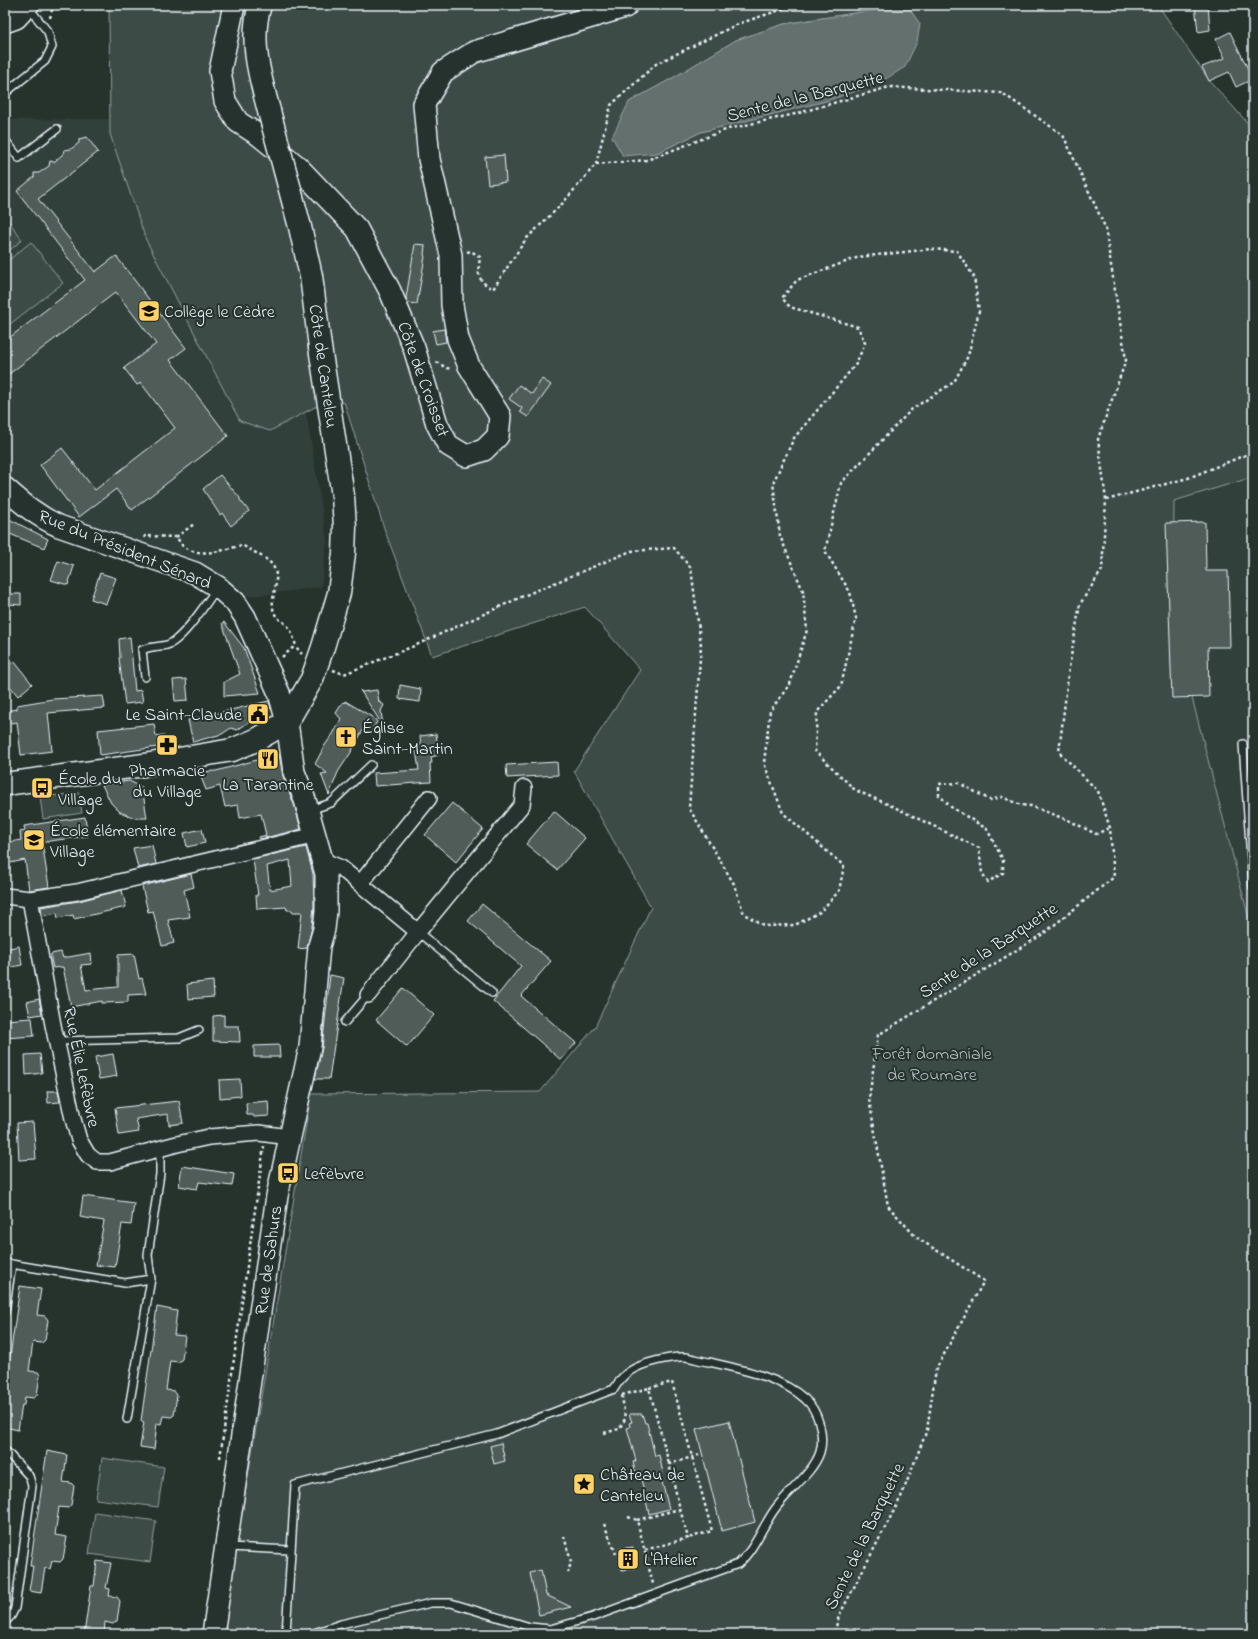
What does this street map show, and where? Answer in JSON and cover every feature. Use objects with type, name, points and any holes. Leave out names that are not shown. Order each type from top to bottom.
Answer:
[{"type":"main road","name":"Côte de Canteleu","points":[[260,5],[256,34],[260,80],[300,226],[311,276],[320,347],[343,496],[345,527],[344,553],[339,593],[334,614],[312,679],[287,722]]},
{"type":"main road","points":[[5,784],[144,765],[232,750],[256,740],[287,722]]},
{"type":"street","name":"Côte de Croisset","points":[[234,5],[220,71],[225,101],[238,122],[260,136],[298,167],[357,229],[390,291],[414,348],[437,424],[448,445],[466,456],[484,450],[498,436],[500,416],[469,366],[458,339],[452,305],[451,255],[429,159],[424,104],[443,72],[474,52],[625,7],[627,5]]},
{"type":"street","name":"Rue du Président Sénard","points":[[5,488],[40,518],[132,552],[195,573],[218,587],[236,602],[246,617],[280,693],[287,722],[294,772],[308,811]]},
{"type":"street","points":[[368,995],[522,805],[524,788]]},
{"type":"street","points":[[360,884],[429,798]]},
{"type":"street","name":"Rue de Sahurs","points":[[213,1634],[277,1196],[310,1047],[319,946],[324,929],[327,887],[324,861],[308,811]]},
{"type":"street","points":[[5,896],[30,899],[77,892],[316,835]]},
{"type":"street","points":[[324,861],[341,868],[418,932]]},
{"type":"street","name":"Rue Élie Lefèbvre","points":[[30,899],[56,1041],[73,1119],[79,1140],[88,1155],[97,1162],[110,1162],[160,1148],[209,1137],[259,1133],[289,1137]]},
{"type":"lane","points":[[5,93],[45,61],[52,47],[48,32],[17,16]]},
{"type":"lane","points":[[5,140],[19,158],[57,129]]},
{"type":"lane","points":[[145,677],[142,650],[152,646],[167,645],[178,639],[218,587]]},
{"type":"lane","points":[[1242,744],[1253,887]]},
{"type":"lane","points":[[308,811],[331,803],[371,765]]},
{"type":"lane","points":[[418,932],[492,993]]},
{"type":"lane","points":[[346,1022],[368,995]]},
{"type":"lane","points":[[56,1041],[179,1038],[199,1030]]},
{"type":"lane","points":[[127,1419],[151,1279],[148,1254],[160,1174],[160,1148]]},
{"type":"lane","points":[[5,1312],[8,1264],[125,1284],[151,1279]]},
{"type":"lane","points":[[286,1634],[290,1550],[296,1485],[497,1434],[614,1389],[620,1380],[630,1371],[660,1360],[685,1357],[764,1376],[805,1399],[814,1411],[819,1423],[822,1441],[820,1453],[813,1466],[775,1509],[746,1556],[738,1564],[593,1618],[550,1630],[530,1627],[451,1603],[431,1603],[341,1624],[311,1634]]},
{"type":"lane","points":[[5,1450],[29,1476],[32,1486],[15,1608],[11,1616],[5,1622]]},
{"type":"lane","points":[[225,1547],[290,1550]]},
{"type":"path","points":[[451,255],[471,251],[480,257],[478,274],[483,284],[493,289],[526,239],[562,204],[596,164],[611,105],[656,64],[738,24],[795,5]]},
{"type":"path","name":"Sente de la Barquette","points":[[596,164],[647,160],[728,129],[795,114],[888,86],[1002,93],[1063,135],[1105,227],[1126,360],[1098,439],[1106,500],[1102,570],[1080,604],[1069,668],[1059,752],[1098,792],[1110,828],[1114,877],[1043,934],[878,1035],[869,1099],[888,1206],[916,1237],[984,1281],[936,1369],[927,1430],[901,1497],[839,1616],[834,1634]]},
{"type":"path","points":[[176,538],[184,547],[199,552],[224,550],[242,545],[272,564],[276,570],[273,608],[274,614],[289,628],[298,651],[317,664],[344,674],[414,646],[521,597],[631,551],[674,548],[691,568],[701,645],[689,808],[734,884],[744,914],[765,926],[795,925],[820,912],[838,891],[844,866],[783,813],[764,763],[770,711],[790,684],[807,630],[803,591],[780,536],[773,483],[794,438],[856,364],[865,343],[858,327],[790,307],[782,298],[797,280],[859,257],[931,249],[957,251],[974,277],[978,312],[968,356],[954,382],[912,409],[841,483],[826,551],[850,592],[856,618],[841,686],[817,712],[815,751],[855,790],[979,848],[982,873],[988,882],[1003,873],[1003,860],[987,829],[951,807],[939,795],[940,784],[959,784],[990,800],[1002,798],[1021,805],[1031,806],[1070,821],[1096,834],[1110,828]]},
{"type":"path","points":[[414,348],[447,368],[458,370],[464,353]]},
{"type":"path","points":[[1106,500],[1188,478],[1253,452]]},
{"type":"path","points":[[132,552],[145,536],[176,538],[194,524]]},
{"type":"path","points":[[219,1460],[266,1134]]},
{"type":"path","points":[[622,1395],[672,1382],[712,1531],[645,1550]]},
{"type":"path","points":[[649,1388],[688,1538]]},
{"type":"path","points":[[604,1433],[619,1429],[625,1419],[622,1395],[614,1389]]},
{"type":"path","points":[[669,1464],[699,1455]]},
{"type":"path","points":[[628,1517],[637,1520],[680,1509]]},
{"type":"path","points":[[637,1520],[655,1594]]},
{"type":"path","points":[[604,1524],[616,1554]]},
{"type":"path","points":[[564,1536],[571,1562],[568,1573]]},
{"type":"shaded area","points":[[887,8],[909,8],[920,24],[917,42],[905,67],[879,83],[826,101],[701,132],[657,153],[623,156],[612,137],[629,102],[736,40],[784,24]]},
{"type":"shaded area","name":"Collège le Cèdre","points":[[195,118],[303,394],[327,540],[321,587],[237,598],[180,559],[38,504],[8,478],[5,473],[5,120]]},
{"type":"shaded area","points":[[1253,477],[1253,936],[1206,752],[1165,698],[1160,497],[1202,491]]},
{"type":"green space","name":"Forêt domaniale de Roumare","points":[[109,5],[1158,5],[1209,80],[1253,129],[1253,477],[1174,501],[1173,624],[1253,934],[1253,1634],[222,1634],[311,1094],[540,1092],[595,1027],[651,907],[574,771],[640,670],[585,607],[432,656],[385,531],[344,402],[315,407],[270,431],[240,421],[146,240],[110,134]],"holes":[[[887,8],[879,83],[826,101],[701,132],[657,153],[629,102],[736,40],[784,24]]]},
{"type":"green space","points":[[5,216],[22,240],[5,254]]},
{"type":"green space","points":[[31,242],[63,283],[5,328],[5,263]]},
{"type":"green space","points":[[79,793],[82,813],[43,819],[40,797]]},
{"type":"green space","points":[[102,1458],[164,1467],[158,1507],[96,1499]]},
{"type":"green space","points":[[95,1512],[156,1521],[150,1562],[89,1554]]},
{"type":"building","points":[[1195,5],[1208,5],[1210,30],[1198,32]]},
{"type":"building","points":[[1230,32],[1253,79],[1236,87],[1229,72],[1209,81],[1202,67],[1225,58],[1216,39]]},
{"type":"building","points":[[87,137],[98,152],[38,199],[95,272],[116,256],[186,348],[170,360],[228,436],[132,510],[116,489],[79,517],[40,465],[62,448],[95,490],[175,428],[141,383],[137,385],[124,368],[156,344],[116,292],[5,377],[5,341],[85,280],[17,191],[34,177],[34,173],[39,173],[49,166],[50,161],[54,162],[63,154],[64,150],[71,149],[79,143],[79,139]]},
{"type":"building","points":[[504,155],[506,182],[488,184],[485,157]]},
{"type":"building","points":[[415,244],[425,245],[425,256],[417,304],[408,303],[406,298]]},
{"type":"building","points":[[444,329],[446,342],[436,344],[433,331]]},
{"type":"building","points":[[542,379],[551,385],[528,417],[520,412],[522,408],[509,399],[519,385],[532,394]]},
{"type":"building","points":[[220,475],[249,511],[231,526],[222,513],[220,515],[203,489]]},
{"type":"building","points":[[9,519],[48,539],[44,548],[5,532]]},
{"type":"building","points":[[1205,522],[1206,571],[1228,571],[1230,647],[1208,647],[1209,697],[1172,698],[1166,523]]},
{"type":"building","points":[[58,561],[74,566],[68,585],[51,580]]},
{"type":"building","points":[[100,573],[116,578],[106,604],[91,599]]},
{"type":"building","points":[[10,594],[21,594],[21,605],[9,604]]},
{"type":"building","points":[[224,622],[244,648],[260,693],[224,696],[224,682],[240,674],[222,623]]},
{"type":"building","points":[[130,637],[135,691],[141,690],[143,702],[125,704],[119,658],[119,639]]},
{"type":"building","points":[[14,661],[32,684],[18,696],[5,680],[5,669]]},
{"type":"building","points":[[186,679],[188,700],[175,701],[173,680]]},
{"type":"building","points":[[400,685],[421,689],[420,702],[399,699]]},
{"type":"building","points":[[360,690],[362,692],[377,690],[379,702],[384,705],[381,711],[383,726]]},
{"type":"building","points":[[103,696],[105,708],[48,713],[52,751],[21,755],[17,722],[5,724],[5,711],[17,709],[17,705],[53,699]]},
{"type":"building","points":[[269,701],[271,708],[237,730],[231,728],[222,734],[193,742],[188,720]]},
{"type":"building","name":"Église Saint-Martin","points":[[345,701],[374,718],[377,722],[368,734],[363,730],[338,772],[329,795],[321,774],[327,773],[315,764],[341,719],[336,713]]},
{"type":"building","points":[[154,724],[156,736],[163,735],[165,746],[100,755],[98,730]]},
{"type":"building","points":[[436,734],[439,755],[431,757],[431,782],[375,786],[374,773],[419,770],[416,750],[421,749],[420,736]]},
{"type":"building","points":[[279,754],[283,776],[294,804],[301,829],[260,839],[259,837],[266,835],[261,814],[240,818],[238,805],[225,807],[220,786],[206,790],[199,772],[216,771]]},
{"type":"building","points":[[557,762],[558,775],[507,778],[506,765]]},
{"type":"building","points":[[129,781],[142,787],[147,818],[135,818],[120,812],[111,803],[102,785]]},
{"type":"building","points":[[452,803],[483,829],[456,862],[425,835]]},
{"type":"building","points":[[554,811],[585,838],[557,870],[526,844]]},
{"type":"building","points":[[85,817],[88,836],[42,842],[49,887],[29,890],[25,860],[5,864],[5,843],[21,840],[20,832],[25,831],[24,826]]},
{"type":"building","points":[[202,829],[205,843],[187,847],[184,833]]},
{"type":"building","points":[[152,845],[156,864],[138,868],[133,848]]},
{"type":"building","points":[[306,847],[313,874],[314,906],[312,927],[307,948],[298,949],[302,912],[292,912],[292,910],[287,910],[286,907],[257,909],[256,895],[258,895],[253,859]],"holes":[[[290,860],[292,886],[270,890],[267,866]]]},
{"type":"building","points":[[191,874],[194,887],[184,890],[190,917],[168,920],[174,943],[162,946],[153,911],[148,912],[142,886]]},
{"type":"building","points":[[122,890],[126,907],[74,919],[73,915],[58,918],[57,913],[42,916],[41,907],[79,901]]},
{"type":"building","points":[[482,904],[551,961],[521,996],[576,1043],[561,1060],[493,1001],[521,966],[468,921]]},
{"type":"building","points":[[19,946],[22,965],[8,968],[5,949]]},
{"type":"building","points":[[61,952],[63,958],[91,953],[92,964],[81,965],[86,990],[118,987],[118,955],[134,954],[139,979],[142,978],[146,994],[128,995],[128,1002],[102,1003],[102,1001],[71,1007],[63,967],[53,968],[51,959],[51,954]]},
{"type":"building","points":[[330,975],[344,978],[329,1079],[315,1079],[322,1048]]},
{"type":"building","points":[[213,981],[214,997],[188,999],[187,984]]},
{"type":"building","points":[[403,988],[434,1015],[407,1047],[376,1020]]},
{"type":"building","points":[[39,999],[42,1014],[30,1016],[27,1002]]},
{"type":"building","points":[[224,1015],[224,1026],[239,1026],[240,1042],[213,1041],[213,1016]]},
{"type":"building","points":[[32,1018],[34,1036],[5,1038],[5,1020]]},
{"type":"building","points":[[279,1045],[280,1057],[254,1057],[254,1046]]},
{"type":"building","points":[[40,1054],[42,1073],[26,1075],[25,1055]]},
{"type":"building","points":[[113,1054],[117,1076],[99,1079],[95,1057]]},
{"type":"building","points":[[240,1079],[241,1096],[220,1098],[219,1080]]},
{"type":"building","points":[[47,1091],[58,1091],[60,1102],[48,1103]]},
{"type":"building","points":[[179,1101],[183,1123],[169,1125],[168,1114],[136,1119],[139,1132],[119,1135],[115,1108]]},
{"type":"building","points":[[268,1101],[269,1116],[254,1117],[253,1115],[247,1115],[246,1103]]},
{"type":"building","points":[[33,1122],[36,1159],[19,1160],[17,1123]]},
{"type":"building","points":[[182,1166],[234,1174],[232,1186],[199,1182],[197,1189],[179,1186]]},
{"type":"building","points":[[83,1196],[134,1203],[131,1225],[122,1224],[115,1267],[96,1265],[104,1221],[80,1217]]},
{"type":"building","points":[[20,1286],[41,1289],[37,1315],[45,1316],[48,1320],[45,1340],[42,1343],[33,1342],[29,1371],[38,1372],[40,1375],[37,1395],[34,1398],[25,1397],[24,1405],[22,1405],[18,1430],[5,1427],[7,1403],[5,1403],[5,1392]]},
{"type":"building","points":[[157,1307],[177,1311],[174,1335],[185,1336],[182,1359],[179,1362],[170,1361],[166,1390],[174,1391],[177,1395],[174,1415],[171,1417],[163,1416],[161,1424],[157,1423],[154,1449],[140,1447],[144,1422],[141,1421]]},
{"type":"building","points":[[629,1414],[642,1414],[645,1423],[647,1423],[655,1456],[659,1455],[663,1473],[660,1474],[669,1509],[649,1514],[641,1479],[637,1479],[633,1462],[636,1461],[627,1428],[630,1427],[629,1423],[632,1422]]},
{"type":"building","points":[[729,1421],[755,1522],[722,1531],[696,1429]]},
{"type":"building","points":[[501,1443],[505,1461],[494,1464],[490,1446]]},
{"type":"building","points":[[47,1451],[67,1455],[63,1482],[71,1483],[74,1486],[71,1505],[68,1508],[59,1507],[55,1535],[67,1537],[63,1559],[60,1562],[52,1561],[50,1569],[45,1568],[41,1593],[29,1591],[33,1566],[30,1566]]},
{"type":"building","name":"L'Atelier","points":[[633,1547],[636,1568],[622,1570],[620,1549]]},
{"type":"building","points":[[97,1561],[111,1563],[106,1588],[110,1589],[109,1596],[117,1597],[120,1601],[117,1621],[113,1624],[105,1622],[104,1634],[84,1634],[91,1586],[94,1586]]},
{"type":"building","points":[[541,1570],[546,1595],[571,1607],[539,1615],[530,1573]]},
{"type":"place","name":"Collège le Cèdre","points":[[149,311]]},
{"type":"place","name":"Le Saint-Claude","points":[[258,714]]},
{"type":"place","name":"Église Saint-Martin","points":[[346,737]]},
{"type":"place","name":"Pharmacie du Village","points":[[167,745]]},
{"type":"place","name":"La Tarantine","points":[[268,759]]},
{"type":"place","name":"École du Village","points":[[42,788]]},
{"type":"place","name":"École élémentaire Village","points":[[34,840]]},
{"type":"place","name":"Lefèbvre","points":[[288,1173]]},
{"type":"place","name":"Château de Canteleu","points":[[584,1484]]},
{"type":"place","name":"L'Atelier","points":[[628,1559]]}]
